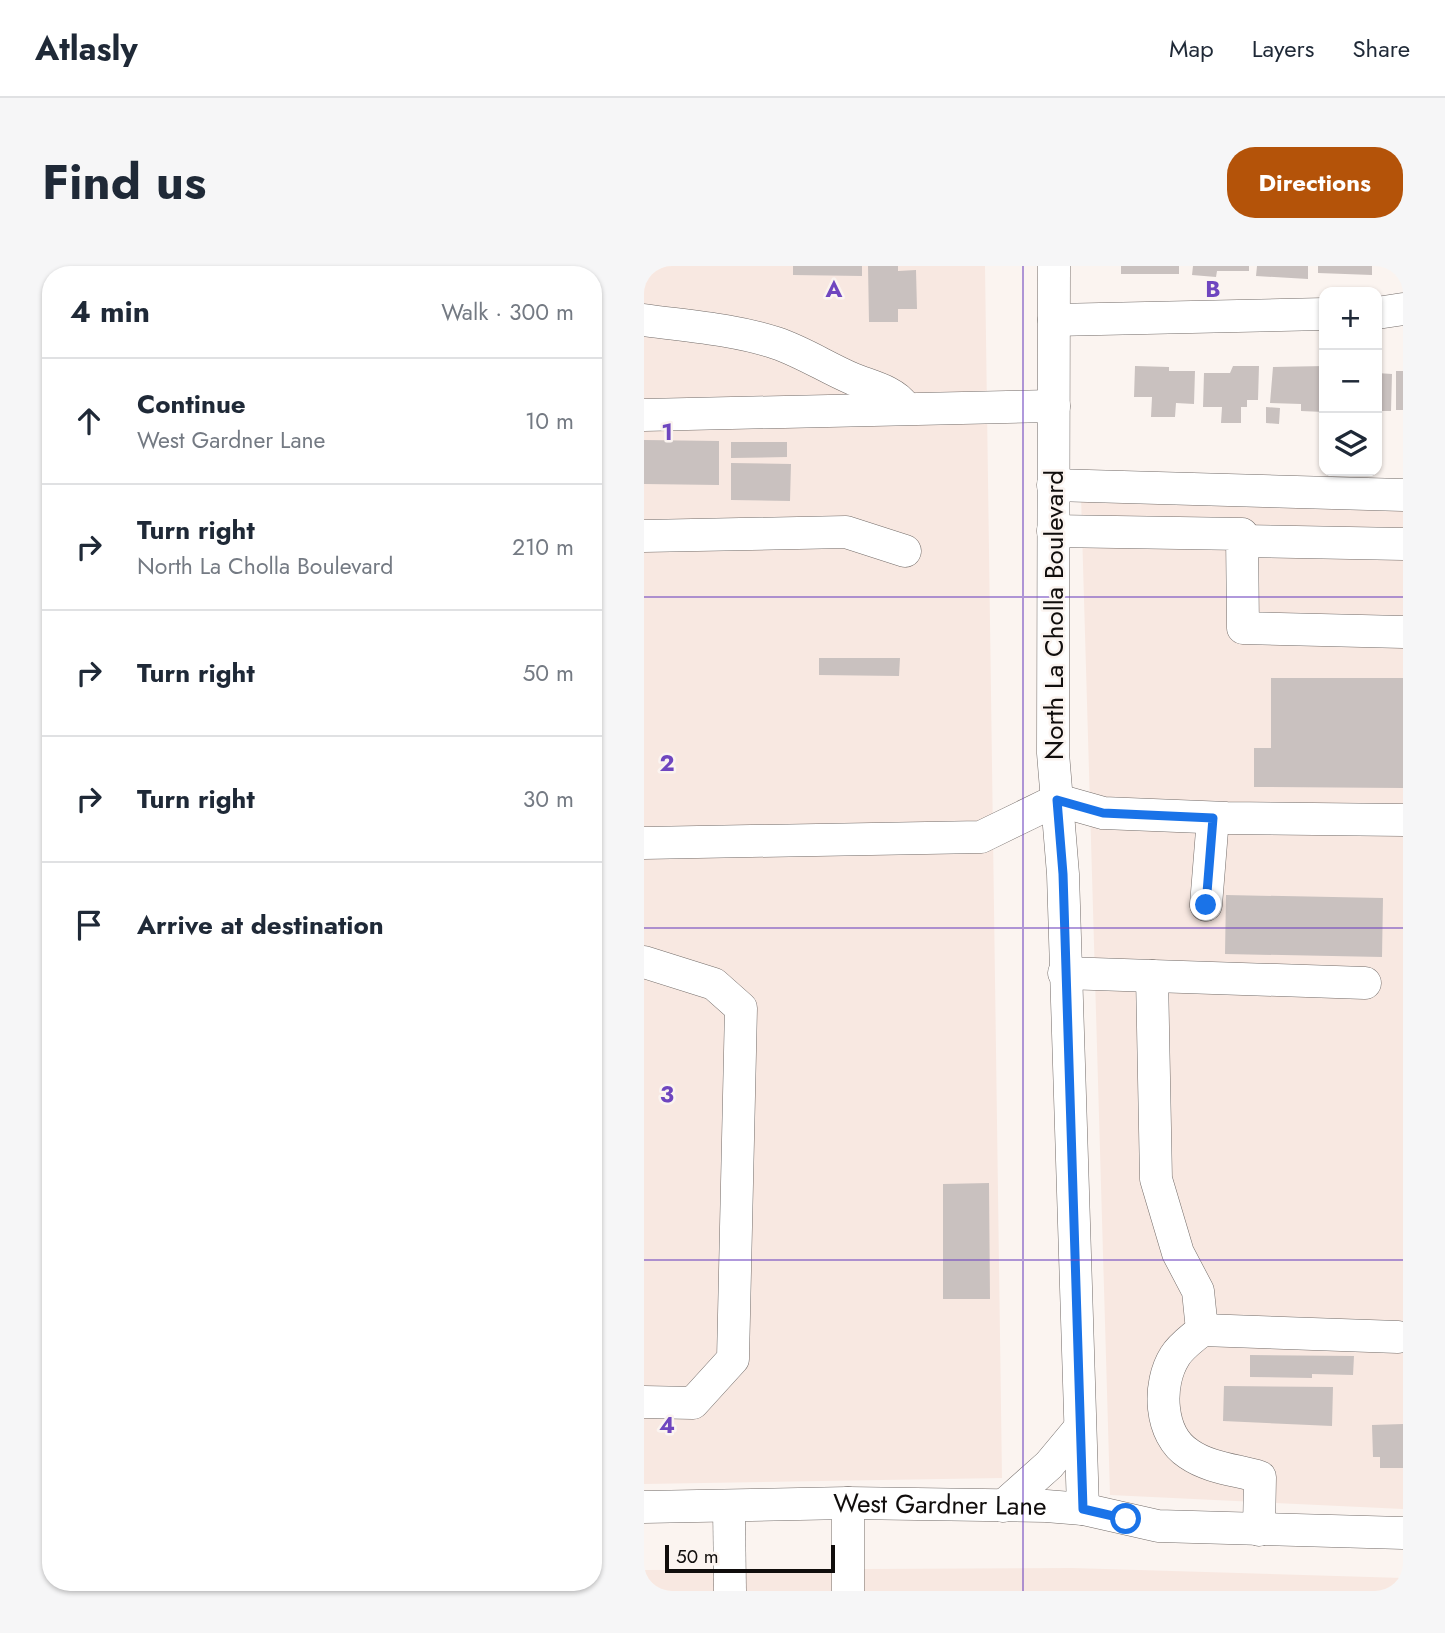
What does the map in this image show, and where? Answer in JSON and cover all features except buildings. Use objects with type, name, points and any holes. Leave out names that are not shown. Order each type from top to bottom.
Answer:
[{"type":"street","name":"North La Cholla Boulevard","points":[[1054,266],[1053,753],[1063,874],[1064,973],[1083,1509]]},
{"type":"street","points":[[1382,312],[1403,309]]},
{"type":"street","points":[[1054,320],[1319,314]]},
{"type":"street","points":[[644,320],[728,332],[774,342],[844,376],[893,395],[904,408]]},
{"type":"street","points":[[644,415],[1054,406]]},
{"type":"street","points":[[1053,485],[1403,495]]},
{"type":"street","points":[[1053,531],[1242,534],[1243,628],[1403,632]]},
{"type":"street","points":[[644,536],[846,532],[905,551]]},
{"type":"street","points":[[1242,541],[1403,544]]},
{"type":"street","points":[[644,843],[981,837],[1057,800],[1103,813],[1213,818],[1403,820]]},
{"type":"street","points":[[1206,905],[1213,818]]},
{"type":"street","points":[[644,962],[714,984],[741,1008],[733,1359],[693,1403],[644,1402]]},
{"type":"street","points":[[1064,973],[1365,984]]},
{"type":"street","points":[[1152,976],[1156,1179],[1178,1253],[1198,1291],[1202,1330]]},
{"type":"street","points":[[1259,1530],[1260,1477],[1210,1465],[1191,1456],[1180,1448],[1168,1427],[1164,1389],[1176,1355],[1202,1330],[1398,1337]]},
{"type":"street","points":[[1003,1506],[1049,1465],[1079,1429]]},
{"type":"street","points":[[848,1503],[848,1591]]},
{"type":"street","name":"West Gardner Lane","points":[[644,1507],[848,1503],[1003,1506],[1083,1509],[1158,1526],[1403,1533]]},
{"type":"street","points":[[729,1506],[730,1591]]},
{"type":"shaded area","points":[[644,266],[985,266],[1002,1478],[644,1484]]},
{"type":"shaded area","points":[[1081,496],[1403,508],[1403,1509],[1110,1495]]},
{"type":"shaded area","points":[[1072,1568],[1403,1578],[1403,1591],[644,1591],[644,1570]]},
{"type":"route","points":[[1126,1519],[1083,1509],[1064,973],[1063,874],[1057,800],[1103,813],[1213,818],[1206,905]]}]
